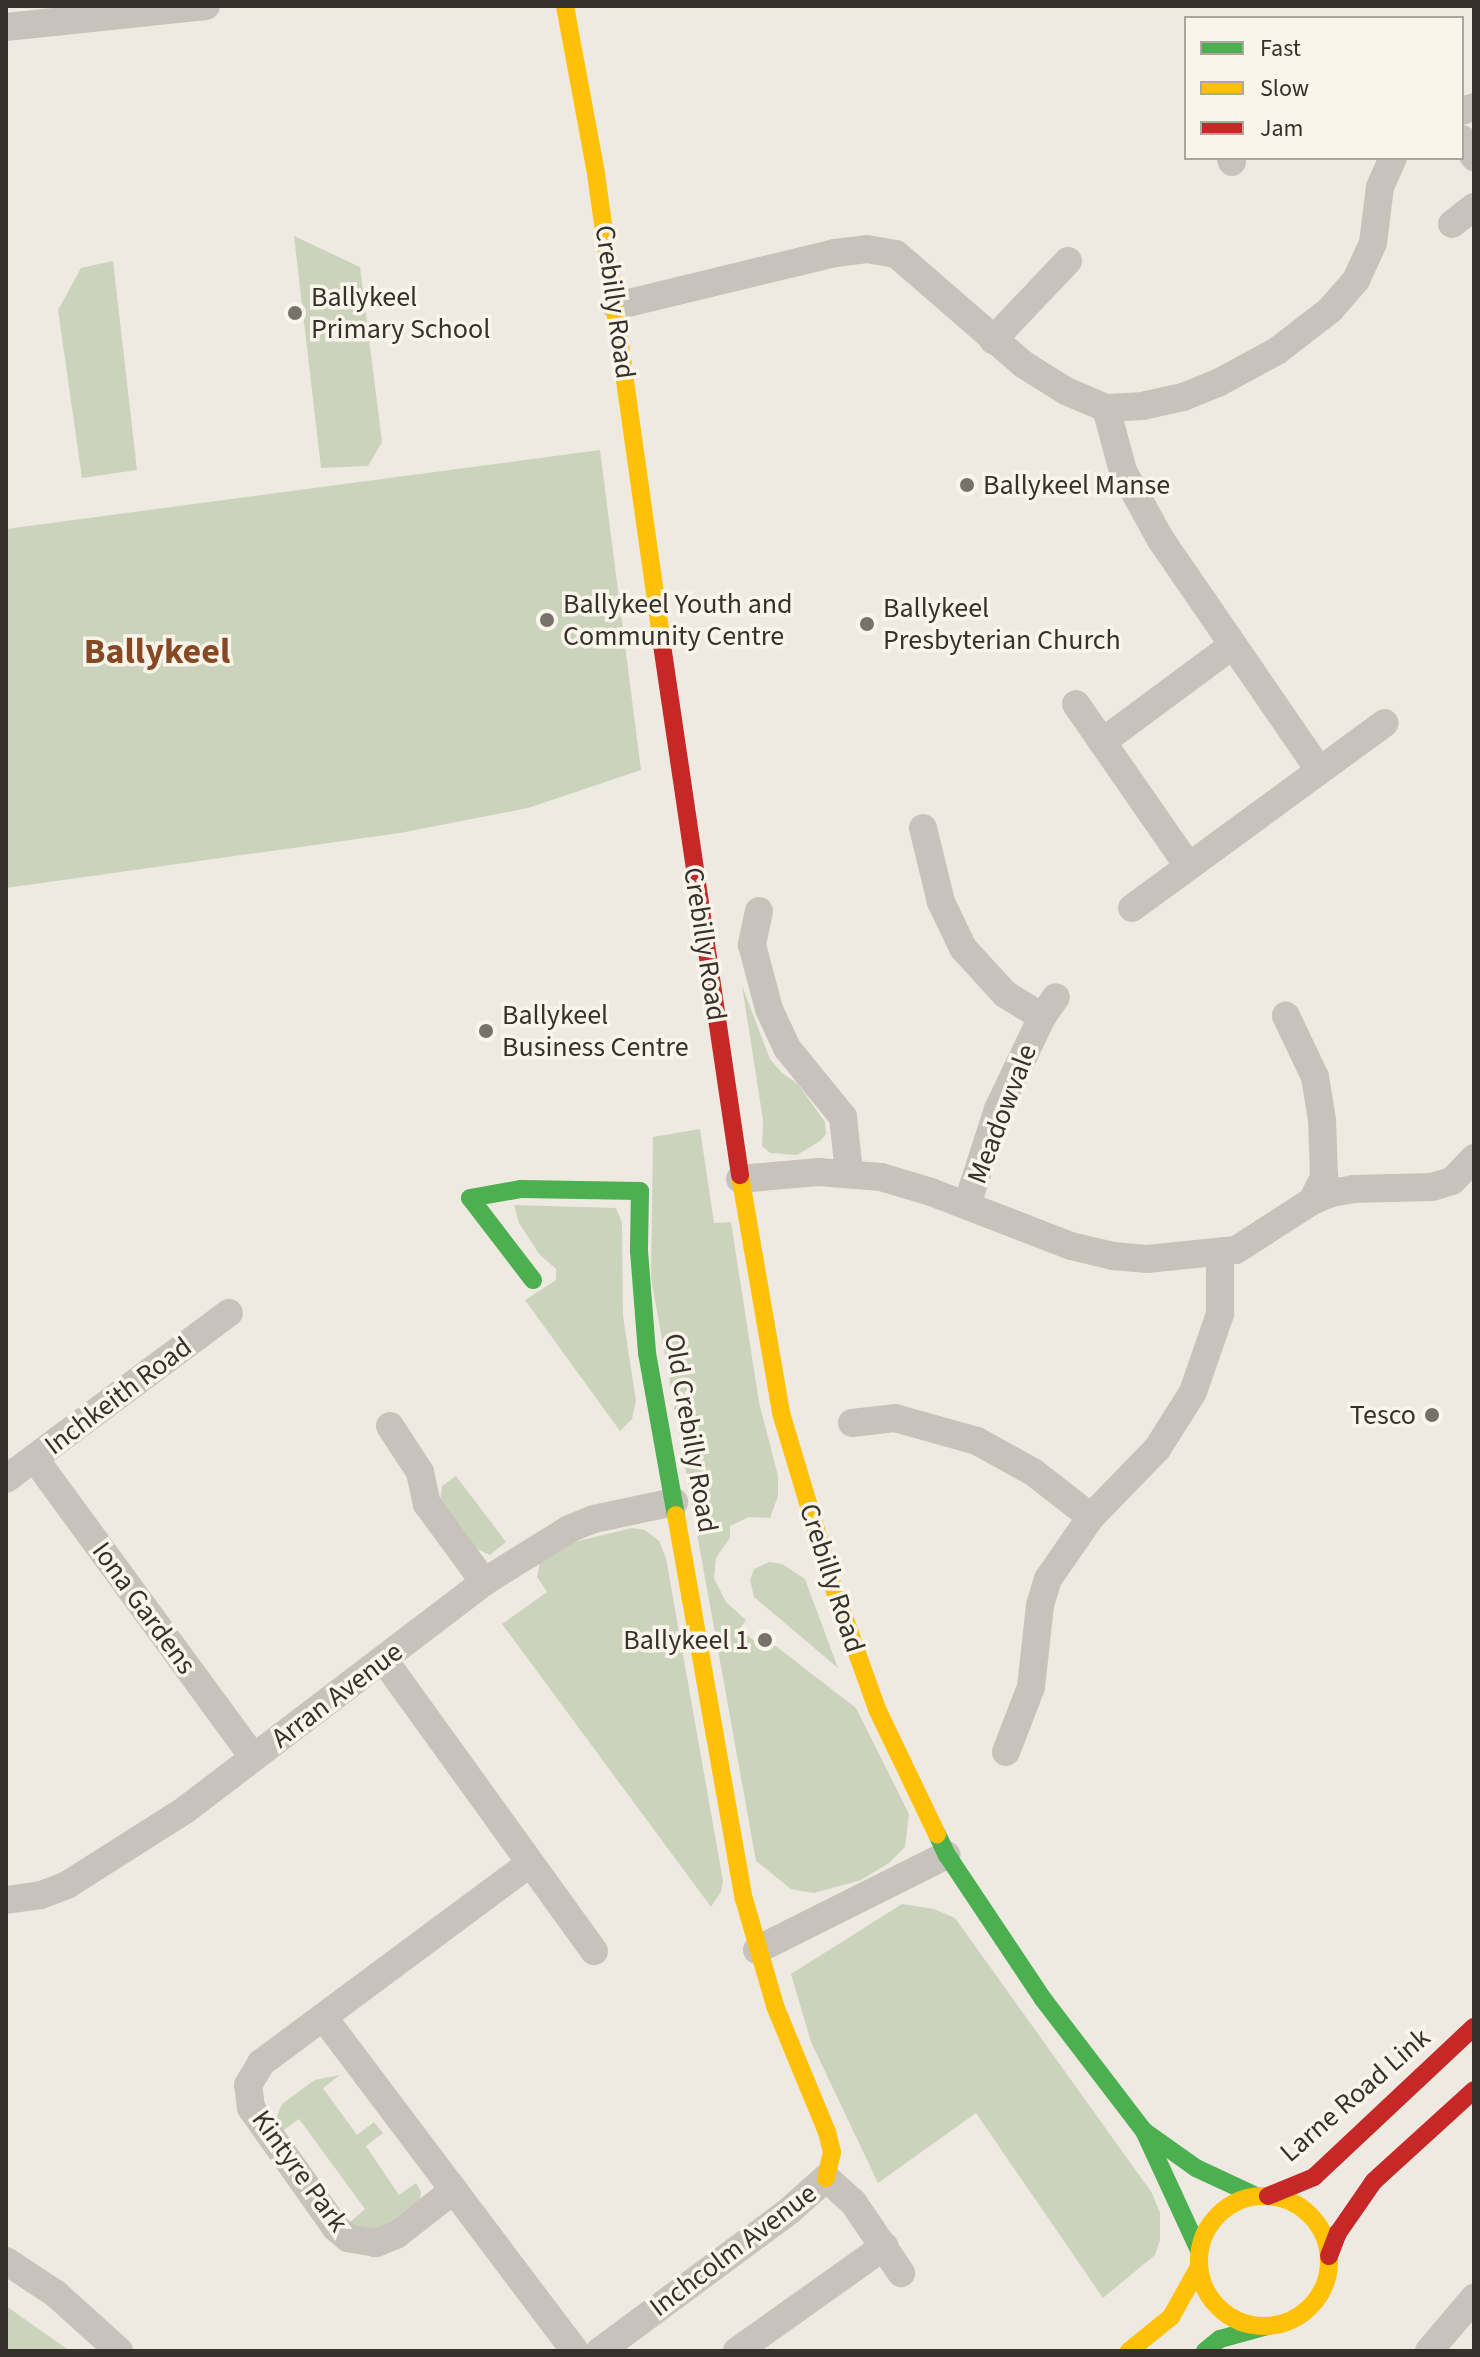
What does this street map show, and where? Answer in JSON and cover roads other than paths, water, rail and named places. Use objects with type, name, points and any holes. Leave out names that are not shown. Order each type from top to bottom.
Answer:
[{"type":"street","points":[[6,27],[206,6]]},
{"type":"street","name":"Crebilly Road","points":[[565,6],[616,306],[740,1179],[781,1413],[813,1522],[877,1709],[947,1855],[1043,1999],[1144,2131],[1199,2258]]},
{"type":"street","points":[[616,306],[835,253],[867,249],[896,254],[993,340],[1066,391],[1106,408],[1142,406],[1183,397],[1218,383],[1277,351],[1330,310],[1356,280],[1373,243],[1380,187],[1392,160]]},
{"type":"street","points":[[993,340],[1068,261]]},
{"type":"street","points":[[1106,408],[1123,471],[1161,540],[1319,770]]},
{"type":"street","points":[[1102,742],[1233,645]]},
{"type":"street","points":[[1076,704],[1188,866]]},
{"type":"street","points":[[1132,908],[1385,723]]},
{"type":"street","name":"Meadowvale","points":[[923,828],[941,902],[963,948],[1005,994],[1049,1007],[998,1109],[967,1205]]},
{"type":"street","points":[[759,911],[752,945],[763,993],[787,1048],[843,1117],[849,1172]]},
{"type":"street","points":[[1286,1016],[1312,1068],[1322,1120],[1324,1177],[1312,1201]]},
{"type":"street","name":"Meadowvale","points":[[740,1179],[849,1172],[907,1183],[1071,1246],[1113,1256],[1147,1259],[1220,1255],[1251,1243],[1312,1201],[1331,1193],[1353,1189],[1432,1187],[1452,1181],[1474,1158]]},
{"type":"street","name":"Old Crebilly Road","points":[[533,1280],[470,1198],[521,1189],[640,1191],[639,1251],[647,1353],[705,1691],[757,1950]]},
{"type":"street","points":[[1006,1752],[1031,1687],[1043,1591],[1055,1565],[1091,1517],[1157,1449],[1193,1392],[1220,1314],[1220,1255]]},
{"type":"street","name":"Inchkeith Road","points":[[6,1479],[229,1313]]},
{"type":"street","points":[[852,1423],[895,1418],[977,1441],[1033,1472],[1091,1517]]},
{"type":"street","points":[[390,1426],[420,1472],[427,1504],[484,1582]]},
{"type":"street","name":"Iona Gardens","points":[[35,1459],[253,1757]]},
{"type":"street","name":"Arran Avenue","points":[[6,1900],[53,1892],[90,1872],[185,1810],[484,1582],[579,1525],[674,1502]]},
{"type":"street","points":[[384,1660],[594,1951]]},
{"type":"street","points":[[901,2273],[853,2202],[826,2178],[832,2152],[827,2132],[775,2006],[757,1950],[947,1855]]},
{"type":"street","name":"Kintyre Park","points":[[454,2190],[396,2235],[380,2242],[355,2241],[336,2228],[251,2108],[248,2095],[252,2074],[261,2063],[530,1863]]},
{"type":"street","points":[[324,2018],[575,2351]]},
{"type":"street","name":"Larne Road Link","points":[[1262,2196],[1314,2177],[1474,2027]]},
{"type":"street","points":[[1205,2351],[1220,2339],[1288,2322],[1312,2304],[1327,2277],[1329,2256],[1338,2233],[1374,2181],[1474,2090]]},
{"type":"street","name":"Crebilly Road","points":[[1144,2131],[1196,2168],[1262,2196]]},
{"type":"street","name":"Inchcolm Avenue","points":[[600,2351],[789,2211],[826,2178]]},
{"type":"street","points":[[1129,2351],[1171,2317],[1215,2218],[1227,2207],[1262,2196],[1297,2205],[1313,2218],[1324,2236],[1329,2256]]},
{"type":"street","points":[[737,2351],[885,2246]]},
{"type":"street","points":[[1199,2258],[1204,2287],[1214,2304],[1229,2317],[1248,2324],[1268,2326]]},
{"type":"street","points":[[6,2261],[56,2294],[119,2351]]},
{"type":"street","points":[[1429,2351],[1474,2298]]},
{"type":"place","name":"Ballykeel Primary School","points":[[295,313]]},
{"type":"place","name":"Ballykeel Manse","points":[[967,485]]},
{"type":"place","name":"Ballykeel Youth and Community Centre","points":[[547,620]]},
{"type":"place","name":"Ballykeel Presbyterian Church","points":[[867,624]]},
{"type":"place","name":"Ballykeel Business Centre","points":[[486,1031]]},
{"type":"place","name":"Tesco","points":[[1432,1415]]},
{"type":"place","name":"Ballykeel 1","points":[[765,1640]]},
{"type":"district","name":"Ballykeel","points":[[157,652]]}]
